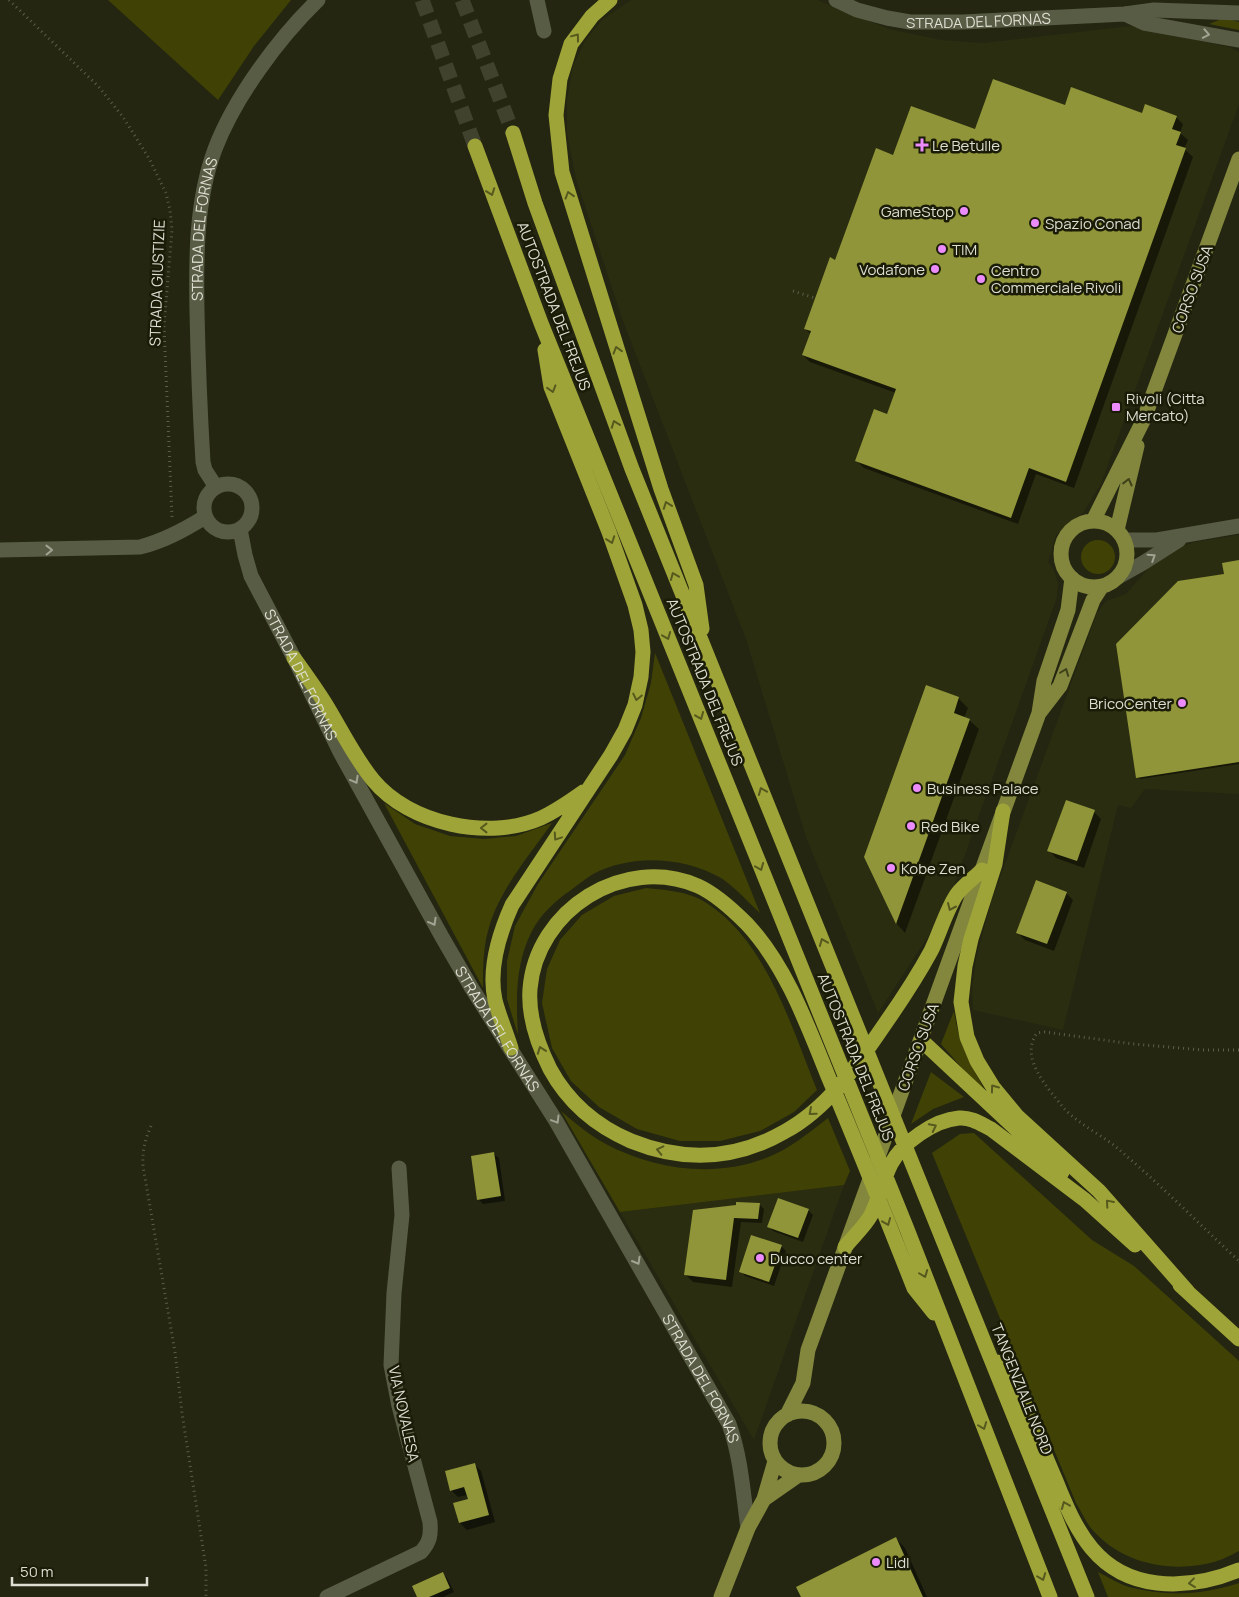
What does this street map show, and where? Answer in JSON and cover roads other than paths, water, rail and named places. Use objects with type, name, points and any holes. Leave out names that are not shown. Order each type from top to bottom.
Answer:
[{"type":"highway","points":[[610,0],[592,16],[571,44],[560,79],[556,115],[562,172],[661,490],[696,585],[706,653]]},
{"type":"highway","name":"AUTOSTRADA DEL FREJUS","points":[[513,134],[535,203],[632,469],[925,1195]]},
{"type":"highway","name":"AUTOSTRADA DEL FREJUS","points":[[475,146],[541,324],[907,1229],[943,1324]]},
{"type":"highway","points":[[511,1048],[495,998],[496,950],[502,927],[512,905],[612,755],[626,730],[635,704],[642,669],[643,652],[641,630],[635,605],[609,532],[551,387],[541,324]]},
{"type":"highway","points":[[294,658],[328,708],[354,754],[374,781],[394,799],[420,814],[468,828],[494,828],[519,825],[540,819],[562,807],[592,785]]},
{"type":"highway","points":[[1004,811],[996,864],[971,939],[965,966],[961,1002],[967,1037],[977,1061],[989,1080],[1017,1116],[1099,1191],[1188,1292]]},
{"type":"highway","points":[[982,870],[957,895],[932,950],[911,985],[873,1042],[829,1098],[807,1117],[786,1131],[759,1145],[734,1152],[704,1156],[678,1154],[649,1148],[623,1137],[596,1122],[576,1106],[557,1082],[546,1061],[533,1023],[530,989],[537,958],[551,931],[569,909],[593,892],[620,881],[647,877],[674,878],[700,886],[725,903],[748,925],[769,952],[790,989],[816,1047],[902,1258],[914,1288],[943,1324],[1050,1597]]},
{"type":"highway","points":[[921,1040],[1061,1172],[1085,1200]]},
{"type":"highway","points":[[845,1248],[871,1216],[891,1164],[902,1149],[921,1133],[945,1121],[960,1118],[974,1120],[991,1129],[1085,1200],[1239,1339]]},
{"type":"highway","name":"TANGENZIALE NORD","points":[[925,1195],[1087,1597]]},
{"type":"highway","points":[[986,1347],[1018,1389],[1070,1517],[1085,1542],[1103,1561],[1124,1574],[1147,1582],[1174,1585],[1201,1582],[1239,1570]]},
{"type":"main road","name":"CORSO SUSA","points":[[1093,521],[1144,419],[1239,159]]},
{"type":"main road","name":"CORSO SUSA","points":[[1121,535],[1144,419]]},
{"type":"main road","points":[[1093,521],[1106,523],[1121,535],[1127,553],[1127,560],[1125,566],[1113,581],[1102,586],[1082,585],[1072,578],[1062,561],[1061,555],[1066,536],[1075,527],[1093,521]]},
{"type":"main road","name":"CORSO SUSA","points":[[787,1415],[803,1383],[808,1350],[1040,713],[1044,681],[1068,610],[1072,578]]},
{"type":"main road","name":"CORSO SUSA","points":[[1040,713],[1060,686],[1093,600],[1102,586]]},
{"type":"main road","points":[[803,1383],[818,1414],[832,1430],[835,1442],[833,1455],[822,1470],[810,1475],[797,1476],[782,1469],[770,1451],[771,1435],[778,1421],[797,1411],[808,1411],[818,1414]]},
{"type":"main road","points":[[721,1597],[748,1528],[764,1499],[775,1461]]},
{"type":"main road","points":[[764,1499],[797,1476]]},
{"type":"street","name":"STRADA DEL FORNAS","points":[[216,487],[205,470],[203,462],[198,351],[198,242],[202,200],[208,170],[224,128],[262,66],[302,16],[318,0]]},
{"type":"street","points":[[537,0],[544,31]]},
{"type":"street","name":"STRADA DEL FORNAS","points":[[836,0],[857,10],[910,22],[963,22],[1126,14],[1210,6],[1239,13]]},
{"type":"street","points":[[1102,14],[1111,0]]},
{"type":"street","points":[[1150,24],[1165,20],[1201,20],[1210,6]]},
{"type":"street","name":"STRADA DEL FORNAS","points":[[1126,14],[1150,24],[1239,40]]},
{"type":"street","points":[[232,484],[240,487],[251,500],[252,509],[250,517],[240,529],[232,532],[216,530],[205,517],[204,504],[206,497],[216,487],[232,484]]},
{"type":"street","points":[[0,550],[140,547],[157,543],[175,535],[205,517]]},
{"type":"street","points":[[1121,535],[1158,540],[1239,526]]},
{"type":"street","name":"STRADA DEL FORNAS","points":[[240,529],[251,576],[340,752],[442,937],[471,987],[556,1121],[729,1424],[736,1442],[741,1468],[748,1528]]},
{"type":"street","points":[[1118,576],[1143,563],[1184,536]]},
{"type":"street","name":"VIA NOVALESA","points":[[327,1597],[421,1552],[428,1544],[431,1534],[430,1522],[399,1406],[392,1365],[394,1294],[402,1216],[398,1168]]},
{"type":"tunnel","points":[[422,0],[475,146]]},
{"type":"tunnel","points":[[462,0],[513,133]]},
{"type":"place","name":"Le Betulle","points":[[922,145]]},
{"type":"place","name":"GameStop","points":[[964,211]]},
{"type":"place","name":"Spazio Conad","points":[[1035,223]]},
{"type":"place","name":"TIM","points":[[942,249]]},
{"type":"place","name":"Vodafone","points":[[935,269]]},
{"type":"place","name":"Centro Commerciale Rivoli","points":[[981,279]]},
{"type":"place","name":"Rivoli (Citta Mercato)","points":[[1116,407]]},
{"type":"place","name":"BricoCenter","points":[[1182,703]]},
{"type":"place","name":"Business Palace","points":[[917,788]]},
{"type":"place","name":"Red Bike","points":[[911,826]]},
{"type":"place","name":"Kobe Zen","points":[[891,868]]},
{"type":"place","name":"Ducco center","points":[[760,1258]]},
{"type":"place","name":"Lidl","points":[[876,1562]]}]
